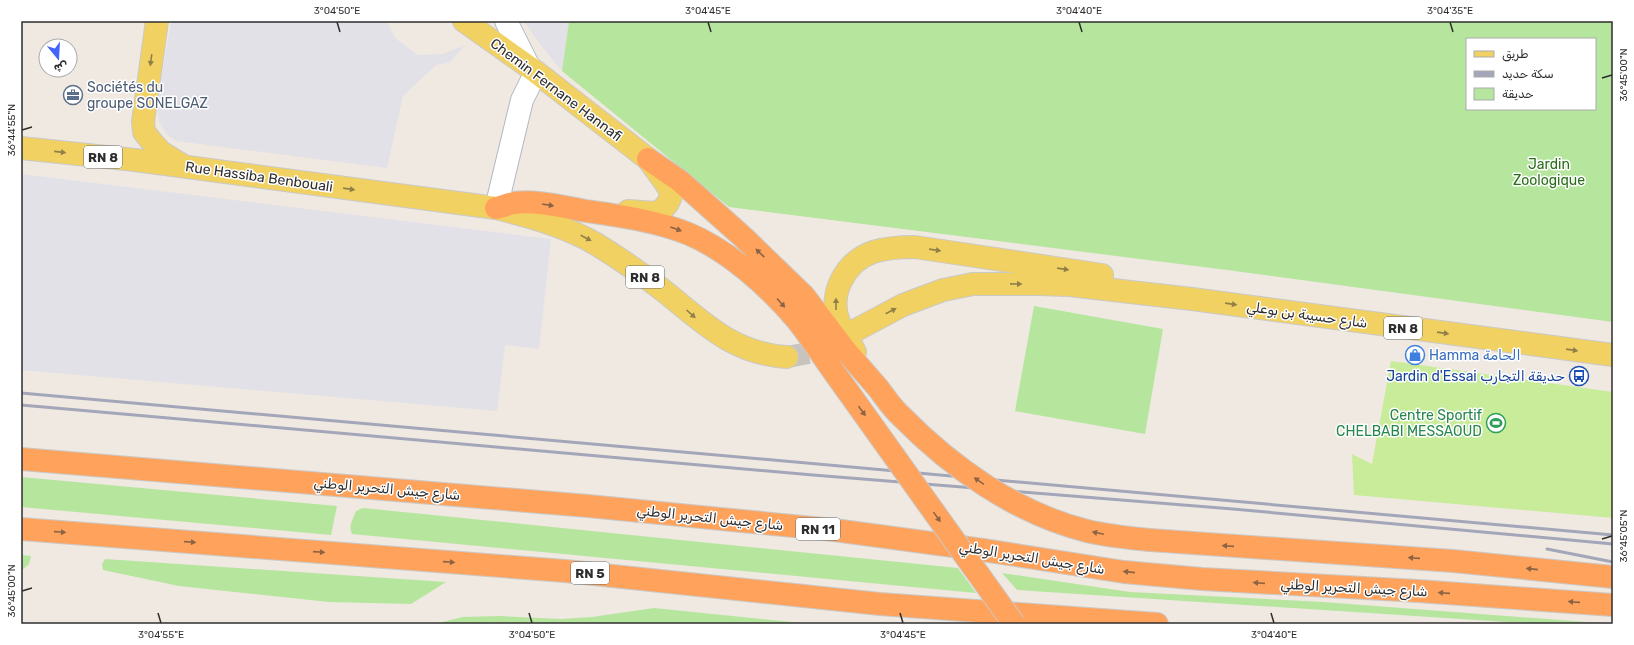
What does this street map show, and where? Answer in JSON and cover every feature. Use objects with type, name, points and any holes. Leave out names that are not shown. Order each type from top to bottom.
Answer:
[{"type":"highway","points":[[648,159],[680,181],[743,236],[804,296],[845,350],[900,415],[923,437],[961,469],[1005,497],[1030,510],[1085,531],[1120,537],[1453,561],[1613,577]]},
{"type":"highway","points":[[496,208],[513,203],[530,202],[651,223],[683,232],[709,245],[754,277],[776,297],[797,321],[1014,624]]},
{"type":"highway","name":"شارع جيش التحرير الوطني","points":[[21,459],[564,504],[826,530],[983,550],[1124,572],[1202,579],[1418,591],[1613,605]]},
{"type":"highway","name":"RN 5","points":[[21,529],[565,570],[880,604],[1158,624]]},
{"type":"main road","points":[[157,21],[143,122],[144,132],[161,152],[186,167]]},
{"type":"main road","name":"Chemin Fernane Hannafi","points":[[464,21],[532,69],[648,159],[670,188],[671,196],[663,209],[656,212],[623,212],[615,216]]},
{"type":"main road","name":"Rue Hassiba Benbouali","points":[[21,148],[186,167],[496,208]]},
{"type":"main road","name":"RN 8","points":[[496,208],[548,222],[583,237],[650,280],[698,320],[719,335],[742,347],[774,356],[787,357]]},
{"type":"main road","points":[[878,388],[844,332],[839,322],[836,310],[836,298],[839,285],[844,275],[862,258],[873,252],[899,248],[923,248],[1108,276],[1192,299]]},
{"type":"main road","points":[[856,330],[903,305],[923,297],[943,290],[973,284],[1000,283],[1069,286],[1192,299]]},
{"type":"main road","name":"شارع حسيبة بن بوعلي","points":[[1192,299],[1613,355]]},
{"type":"street","points":[[496,208],[522,100],[532,69],[506,21]]},
{"type":"shaded area","points":[[171,21],[387,21],[395,38],[418,55],[443,54],[465,45],[450,62],[436,65],[403,96],[387,168],[176,141],[166,134],[159,121],[157,105]]},
{"type":"shaded area","points":[[524,21],[569,21],[562,71],[539,43]]},
{"type":"shaded area","points":[[21,174],[551,239],[539,349],[505,345],[497,411],[21,370]]},
{"type":"green space","name":"Jardin Zoologique","points":[[569,21],[1613,21],[1613,322],[1227,270],[729,207],[562,71]]},
{"type":"green space","points":[[1034,306],[1163,329],[1145,434],[1015,411]]},
{"type":"green space","name":"Centre Sportif CHELBABI MESSAOUD","points":[[1391,361],[1613,392],[1613,518],[1354,495],[1352,454],[1372,464]]},
{"type":"green space","points":[[21,477],[337,506],[331,535],[21,507]]},
{"type":"green space","points":[[363,508],[958,568],[976,593],[352,534],[352,520],[356,511]]},
{"type":"green space","points":[[21,555],[31,556],[29,564],[21,571]]},
{"type":"green space","points":[[105,559],[446,582],[411,604],[329,602],[179,586],[103,570],[102,564]]},
{"type":"green space","points":[[1002,573],[1130,592],[1323,602],[1613,624],[1538,624],[1017,590]]},
{"type":"green space","points":[[654,608],[811,624],[438,623],[463,617],[499,616],[561,619],[592,617]]},
{"type":"tunnel","points":[[787,357],[814,352],[835,343]]},
{"type":"railway","points":[[21,393],[1613,535]]},
{"type":"railway","points":[[21,405],[813,475],[1233,509],[1613,544]]},
{"type":"railway","points":[[1547,549],[1613,562]]},
{"type":"place","name":"Sociétés du groupe SONELGAZ","points":[[73,95]]},
{"type":"place","name":"Hamma الحامة","points":[[1415,355]]},
{"type":"place","name":"Jardin d'Essai حديقة التجارب","points":[[1579,376]]},
{"type":"place","name":"Centre Sportif CHELBABI MESSAOUD","points":[[1496,423]]}]
